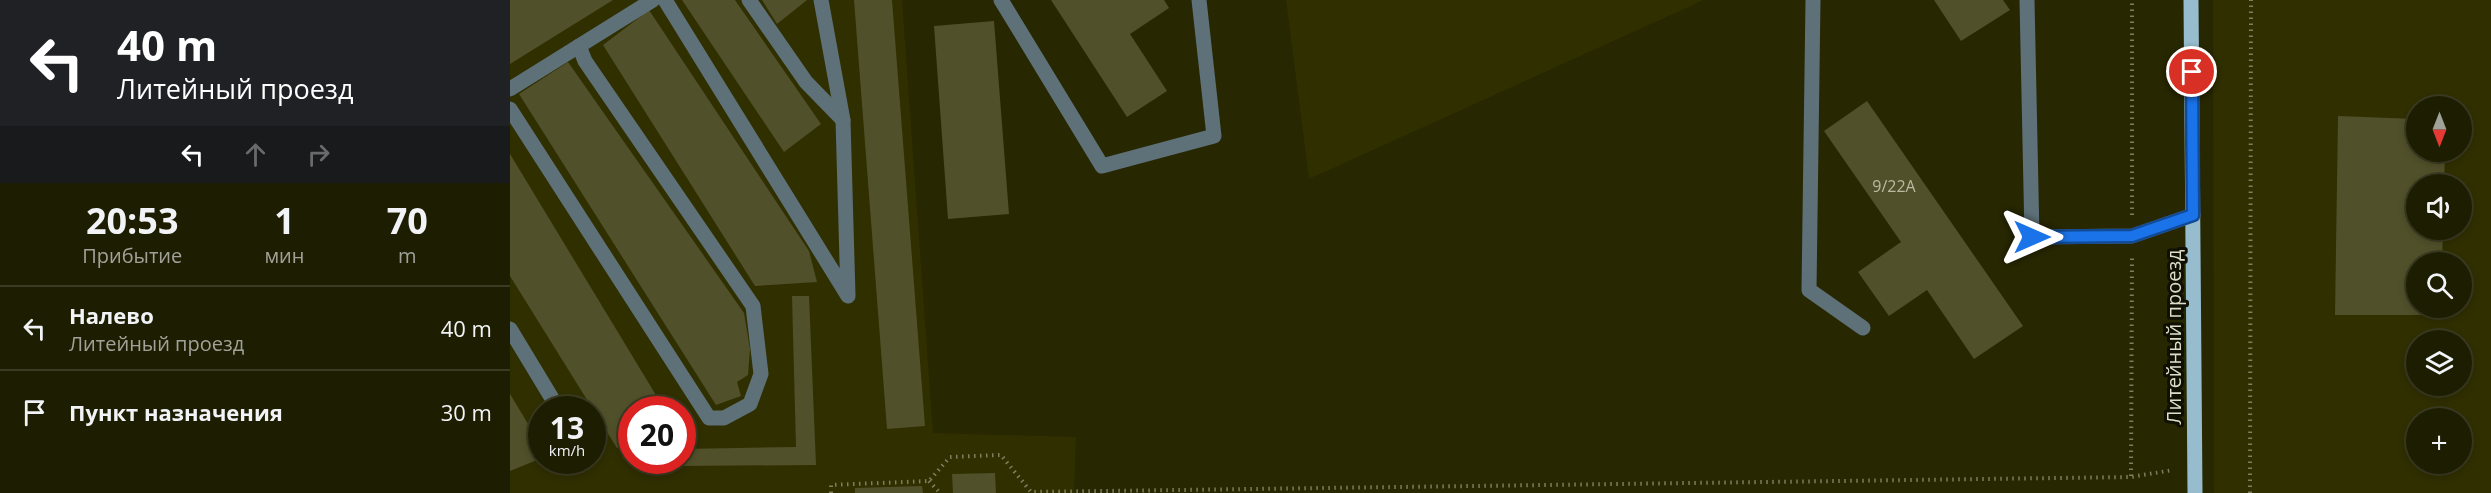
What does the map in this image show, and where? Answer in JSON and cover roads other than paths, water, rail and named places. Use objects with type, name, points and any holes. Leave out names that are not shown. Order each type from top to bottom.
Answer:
[{"type":"main road","name":"Литейный проезд","points":[[2191,0],[2195,493]]},
{"type":"lane","points":[[510,89],[653,0]]},
{"type":"lane","points":[[665,0],[848,296],[843,120],[821,0]]},
{"type":"lane","points":[[749,0],[806,82],[843,120]]},
{"type":"lane","points":[[1001,0],[1102,166],[1214,136],[1199,0]]},
{"type":"lane","points":[[1813,0],[1809,290],[1863,328]]},
{"type":"lane","points":[[2027,0],[2032,237],[2132,236],[2193,215]]},
{"type":"lane","points":[[510,109],[709,418],[724,418],[750,404],[761,374],[753,306],[585,61],[579,46]]},
{"type":"lane","points":[[510,329],[551,396]]}]
